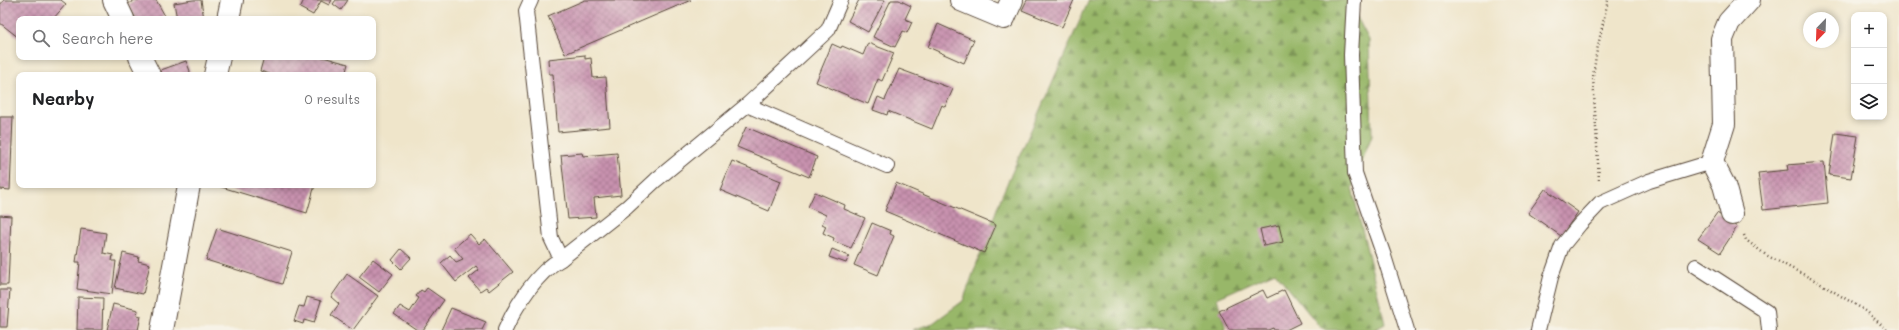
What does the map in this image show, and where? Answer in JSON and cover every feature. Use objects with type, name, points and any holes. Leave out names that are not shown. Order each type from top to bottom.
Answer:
[{"type":"street","points":[[114,0],[122,16]]},
{"type":"street","points":[[229,16],[232,0]]},
{"type":"street","points":[[961,0],[1004,18],[1012,0]]},
{"type":"street","points":[[1732,214],[1724,185],[1712,162],[1724,124],[1722,39],[1729,22],[1749,0]]},
{"type":"street","points":[[142,60],[148,72]]},
{"type":"street","points":[[216,72],[218,60]]},
{"type":"street","points":[[162,330],[188,188]]},
{"type":"lane","points":[[531,0],[526,12],[551,238],[561,259]]},
{"type":"lane","points":[[505,330],[510,317],[538,278],[550,265],[561,259],[627,207],[656,180],[747,105],[828,30],[841,0]]},
{"type":"lane","points":[[1354,0],[1351,54],[1354,172],[1384,256],[1407,330]]},
{"type":"lane","points":[[747,105],[887,166]]},
{"type":"lane","points":[[1538,330],[1551,277],[1562,246],[1600,203],[1649,181],[1712,162]]},
{"type":"lane","points":[[1696,266],[1766,312],[1769,330]]},
{"type":"path","points":[[1600,203],[1593,77],[1596,55],[1608,0]]},
{"type":"path","points":[[1732,214],[1746,240],[1766,255],[1816,281],[1866,311],[1887,330]]},
{"type":"green space","points":[[1089,0],[1348,0],[1369,40],[1372,135],[1352,188],[1385,324],[1374,330],[1326,330],[1320,327],[1275,272],[1217,298],[1226,330],[912,330],[933,323],[963,301],[1002,195]]},
{"type":"building","points":[[4,0],[61,0],[66,4],[56,16],[16,16],[16,36],[0,23],[0,5]]},
{"type":"building","points":[[135,0],[156,0],[165,16],[134,16],[128,4]]},
{"type":"building","points":[[201,0],[204,16],[176,16],[174,3]]},
{"type":"building","points":[[304,0],[332,0],[329,5],[321,1],[313,15],[300,8]]},
{"type":"building","points":[[336,0],[348,0],[341,10],[333,4]]},
{"type":"building","points":[[585,0],[691,0],[565,54],[548,16]]},
{"type":"building","points":[[859,0],[885,0],[868,32],[848,21]]},
{"type":"building","points":[[891,0],[899,0],[911,6],[905,19],[912,22],[907,33],[903,31],[895,47],[873,37]]},
{"type":"building","points":[[1027,0],[1074,0],[1062,27],[1022,10]]},
{"type":"building","points":[[938,24],[974,40],[964,63],[928,47]]},
{"type":"building","points":[[868,43],[894,53],[882,81],[878,79],[868,104],[816,82],[832,44],[841,48],[842,46],[863,55]]},
{"type":"building","points":[[585,55],[585,59],[591,58],[593,78],[606,77],[610,127],[558,132],[553,74],[549,74],[548,59]]},
{"type":"building","points":[[263,60],[334,60],[348,64],[346,72],[260,71]]},
{"type":"building","points":[[186,61],[190,71],[161,72],[161,70]]},
{"type":"building","points":[[899,69],[953,89],[945,107],[942,105],[932,129],[888,111],[887,115],[873,110],[878,97],[885,100]]},
{"type":"building","points":[[0,117],[13,117],[10,190],[0,189]]},
{"type":"building","points":[[746,127],[817,157],[809,177],[737,147]]},
{"type":"building","points":[[1835,133],[1858,136],[1851,178],[1829,175]]},
{"type":"building","points":[[582,153],[583,156],[617,153],[621,195],[594,198],[596,217],[568,219],[561,155]]},
{"type":"building","points":[[732,161],[781,181],[769,211],[720,190]]},
{"type":"building","points":[[1824,162],[1828,203],[1763,210],[1758,173],[1788,170],[1787,165]]},
{"type":"building","points":[[896,183],[996,225],[984,253],[885,211]]},
{"type":"building","points":[[225,188],[314,188],[307,213]]},
{"type":"building","points":[[1545,189],[1578,212],[1561,236],[1528,213]]},
{"type":"building","points":[[815,192],[845,205],[844,209],[865,218],[851,248],[833,241],[834,238],[823,233],[826,226],[822,224],[826,215],[808,207]]},
{"type":"building","points":[[1717,213],[1737,227],[1720,253],[1698,239]]},
{"type":"building","points":[[0,215],[11,216],[8,285],[0,285]]},
{"type":"building","points":[[872,223],[891,231],[890,234],[894,236],[878,275],[854,265]]},
{"type":"building","points":[[1279,225],[1283,242],[1264,246],[1260,229]]},
{"type":"building","points":[[217,228],[292,252],[282,284],[206,260]]},
{"type":"building","points":[[81,229],[106,233],[103,253],[113,255],[112,261],[116,261],[112,294],[77,289],[80,262],[76,262]]},
{"type":"building","points":[[470,234],[479,244],[485,239],[513,272],[489,291],[486,287],[480,291],[469,278],[479,270],[476,266],[456,282],[441,263],[450,255],[456,262],[463,259],[454,248]]},
{"type":"building","points":[[401,249],[411,258],[401,269],[392,260]]},
{"type":"building","points":[[832,249],[849,256],[846,263],[829,257]]},
{"type":"building","points":[[123,253],[139,257],[138,261],[150,264],[143,294],[115,288]]},
{"type":"building","points":[[373,259],[393,274],[379,292],[359,277]]},
{"type":"building","points":[[347,274],[378,296],[353,330],[331,315],[339,304],[331,297]]},
{"type":"building","points":[[427,288],[444,300],[423,330],[417,330],[394,314],[400,306],[410,312],[419,298],[416,296],[421,290],[424,292]]},
{"type":"building","points":[[0,290],[10,290],[7,327],[0,327]]},
{"type":"building","points":[[1263,290],[1267,298],[1284,290],[1300,323],[1286,330],[1274,330],[1273,328],[1268,330],[1229,330],[1219,311]]},
{"type":"building","points":[[78,297],[103,298],[102,330],[77,330]]},
{"type":"building","points":[[307,297],[321,301],[314,323],[304,320],[303,324],[294,321],[299,306],[304,307]]},
{"type":"building","points":[[113,304],[138,310],[137,315],[141,316],[138,330],[107,330]]},
{"type":"building","points":[[451,308],[486,322],[482,330],[441,330]]}]
